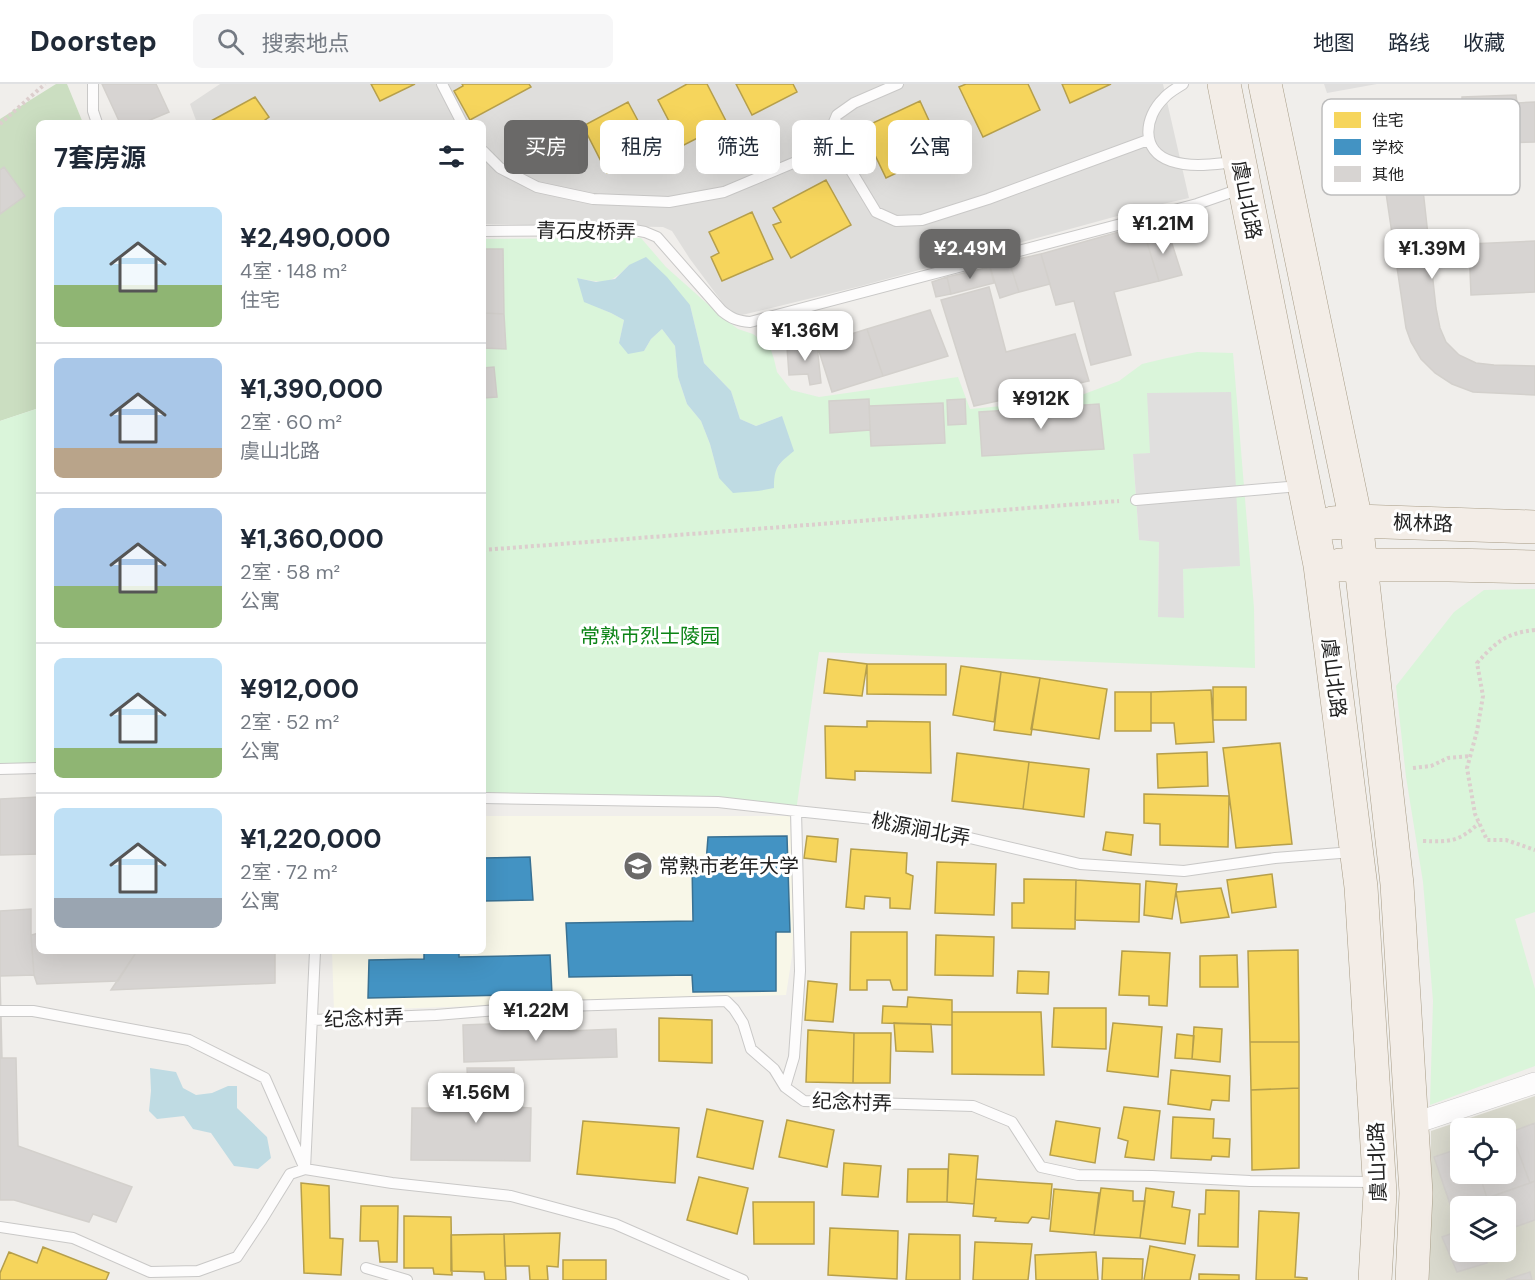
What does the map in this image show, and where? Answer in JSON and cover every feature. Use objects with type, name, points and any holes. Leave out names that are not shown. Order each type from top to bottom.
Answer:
[{"type":"main road","name":"虞山北路","points":[[1224,84],[1320,565],[1361,887],[1379,1182],[1375,1280]]},
{"type":"main road","name":"虞山北路","points":[[1265,84],[1356,521],[1397,884],[1416,1193],[1412,1280]]},
{"type":"main road","name":"枫林路","points":[[1311,524],[1356,521],[1535,527]]},
{"type":"main road","name":"枫林路","points":[[1320,565],[1535,567]]},
{"type":"street","points":[[1412,1124],[1535,1083]]},
{"type":"lane","points":[[93,84],[93,111],[97,120]]},
{"type":"lane","points":[[442,84],[460,120]]},
{"type":"lane","points":[[835,120],[837,115],[854,103],[898,84]]},
{"type":"lane","points":[[1183,84],[1163,98],[1152,115],[1148,140],[1153,151],[1169,161],[1242,175]]},
{"type":"lane","points":[[853,174],[876,212],[896,221],[922,220],[988,199],[1148,140]]},
{"type":"lane","points":[[486,154],[500,168],[537,188],[593,199],[669,202],[724,192],[792,163]]},
{"type":"lane","name":"青石皮桥弄","points":[[486,231],[634,230],[645,232],[657,237],[731,319],[750,322],[1197,204],[1242,175]]},
{"type":"lane","points":[[1136,500],[1304,486]]},
{"type":"lane","points":[[0,769],[36,768]]},
{"type":"lane","name":"桃源涧北弄","points":[[486,798],[718,802],[902,822],[1080,864],[1185,871],[1275,858],[1356,852]]},
{"type":"lane","points":[[785,1087],[795,1057],[800,971],[796,811]]},
{"type":"lane","points":[[305,1169],[315,954]]},
{"type":"lane","name":"纪念村弄","points":[[312,1020],[436,1015],[533,1007],[726,1001],[743,1023],[751,1049],[774,1069],[785,1087],[804,1101],[973,1106],[1012,1122],[1041,1167],[1078,1174],[1250,1181],[1379,1182]]},
{"type":"lane","points":[[0,1011],[33,1011],[189,1040],[265,1078],[305,1169]]},
{"type":"lane","points":[[0,1227],[73,1238],[158,1276],[198,1271],[237,1257],[290,1174],[305,1169],[392,1183],[511,1196],[615,1224],[743,1280]]},
{"type":"lane","points":[[366,1268],[407,1280]]},
{"type":"path","points":[[0,124],[45,84]]},
{"type":"path","points":[[486,550],[1136,500]]},
{"type":"path","points":[[1535,630],[1520,631],[1495,644],[1477,663],[1483,696],[1467,768],[1475,814],[1487,840],[1506,840],[1535,850]]},
{"type":"path","points":[[1384,771],[1431,765],[1448,758],[1470,756]]},
{"type":"path","points":[[1392,840],[1444,842],[1465,836],[1479,823]]},
{"type":"shaded area","points":[[220,84],[1163,84],[1189,198],[861,286],[742,315],[728,310],[672,231],[663,227],[486,224],[486,120],[196,120],[190,104]]},
{"type":"shaded area","points":[[1324,84],[1377,84],[1327,93]]},
{"type":"shaded area","points":[[1231,392],[1240,566],[1183,569],[1184,618],[1158,617],[1159,542],[1139,540],[1133,454],[1150,453],[1147,393]]},
{"type":"shaded area","name":"常熟市老年大学","points":[[486,816],[790,816],[794,916],[792,956],[786,995],[334,1011],[332,954],[486,954]]},
{"type":"shaded area","points":[[1535,1096],[1535,1280],[1429,1280],[1431,1131],[1450,1125],[1450,1184],[1516,1184],[1516,1118],[1470,1118]]},
{"type":"green space","points":[[56,84],[67,84],[82,120],[36,120],[36,409],[0,421],[0,119]]},
{"type":"green space","name":"常熟市烈士陵园","points":[[641,238],[666,267],[722,317],[738,329],[753,334],[770,347],[777,372],[791,390],[819,397],[958,377],[970,409],[1068,400],[1119,381],[1142,364],[1197,352],[1233,353],[1254,608],[1255,668],[819,652],[796,811],[486,794],[486,239]],"holes":[[[629,265],[690,305],[704,363],[731,391],[740,419],[756,426],[782,416],[782,461],[774,473],[719,478],[701,421],[687,404],[678,377],[675,346],[662,329],[651,339],[644,351],[619,343],[624,320],[599,308],[577,278],[600,282],[611,280]],[[1150,453],[1240,566],[1183,569],[1184,617],[1158,617],[1159,541],[1139,540],[1133,455]]]},
{"type":"green space","points":[[36,409],[36,768],[0,769],[0,421]]},
{"type":"green space","points":[[1535,589],[1535,912],[1515,919],[1535,989],[1535,1066],[1430,1105],[1433,1001],[1423,882],[1406,777],[1396,686],[1454,612],[1484,590]]},
{"type":"water","points":[[646,257],[667,277],[690,305],[704,363],[731,391],[740,419],[756,426],[782,416],[794,451],[778,466],[774,488],[733,493],[719,478],[701,421],[687,404],[678,377],[675,346],[662,329],[651,339],[644,351],[628,354],[619,343],[624,320],[584,302],[577,278],[596,282],[615,279],[629,265]]},
{"type":"water","points":[[150,1068],[176,1072],[183,1088],[196,1095],[212,1093],[228,1086],[237,1086],[237,1108],[267,1137],[271,1158],[258,1169],[234,1166],[211,1133],[193,1129],[184,1116],[157,1119],[149,1111]]},
{"type":"building: 住宅","points":[[371,84],[415,84],[380,101]]},
{"type":"building: 住宅","points":[[462,84],[529,84],[531,87],[470,120],[454,91],[463,86]]},
{"type":"building: 住宅","points":[[687,84],[707,84],[725,120],[696,120],[696,139],[684,145],[684,120],[668,120],[658,100]]},
{"type":"building: 住宅","points":[[736,84],[793,84],[797,92],[752,115]]},
{"type":"building: 住宅","points":[[966,84],[1028,84],[1040,110],[983,137],[959,87]]},
{"type":"building: 住宅","points":[[1062,84],[1111,84],[1070,103]]},
{"type":"building: 住宅","points":[[255,97],[269,117],[265,120],[213,120]]},
{"type":"building: 住宅","points":[[920,101],[929,120],[888,120],[888,174],[894,174],[886,178],[876,157],[876,121]]},
{"type":"building: 住宅","points":[[628,102],[638,120],[600,120],[600,159],[588,136],[588,123]]},
{"type":"building: 住宅","points":[[826,180],[851,225],[791,258],[773,225],[781,222],[773,208]]},
{"type":"building: 住宅","points":[[752,212],[773,259],[722,281],[711,257],[719,253],[709,232]]},
{"type":"building: 住宅","points":[[828,659],[867,664],[862,696],[824,693]]},
{"type":"building: 住宅","points":[[867,664],[946,664],[946,695],[867,694]]},
{"type":"building: 住宅","points":[[961,666],[1001,672],[994,722],[953,715]]},
{"type":"building: 住宅","points":[[1001,672],[1040,678],[1031,735],[994,730]]},
{"type":"building: 住宅","points":[[1040,678],[1107,689],[1099,739],[1031,729]]},
{"type":"building: 住宅","points":[[1213,687],[1246,687],[1246,720],[1213,720]]},
{"type":"building: 住宅","points":[[1211,690],[1214,742],[1176,744],[1174,723],[1151,723],[1151,692]]},
{"type":"building: 住宅","points":[[1115,692],[1151,692],[1151,731],[1115,731]]},
{"type":"building: 住宅","points":[[867,721],[930,722],[931,773],[855,771],[855,780],[826,778],[825,726],[867,727]]},
{"type":"building: 住宅","points":[[1280,743],[1292,844],[1236,848],[1223,748]]},
{"type":"building: 住宅","points":[[1207,752],[1208,786],[1158,788],[1157,754]]},
{"type":"building: 住宅","points":[[957,753],[1029,762],[1023,809],[952,801]]},
{"type":"building: 住宅","points":[[1029,762],[1089,769],[1084,817],[1023,809]]},
{"type":"building: 住宅","points":[[1144,794],[1229,796],[1228,847],[1160,845],[1160,824],[1144,823]]},
{"type":"building: 住宅","points":[[1106,832],[1133,835],[1131,855],[1103,850]]},
{"type":"building: 住宅","points":[[807,836],[838,839],[836,862],[804,858]]},
{"type":"building: 住宅","points":[[851,849],[907,853],[906,873],[913,876],[910,909],[890,908],[890,898],[865,896],[864,909],[846,907]]},
{"type":"building: 住宅","points":[[937,862],[996,864],[994,915],[935,913]]},
{"type":"building: 住宅","points":[[1272,874],[1276,907],[1232,913],[1227,880]]},
{"type":"building: 住宅","points":[[1024,879],[1076,880],[1075,929],[1012,928],[1012,903],[1024,903]]},
{"type":"building: 住宅","points":[[1076,880],[1140,884],[1139,922],[1075,920]]},
{"type":"building: 住宅","points":[[1146,881],[1177,884],[1172,919],[1144,915]]},
{"type":"building: 住宅","points":[[1221,888],[1229,917],[1181,923],[1176,892]]},
{"type":"building: 住宅","points":[[851,932],[907,932],[907,990],[893,990],[890,980],[867,980],[867,990],[850,990]]},
{"type":"building: 住宅","points":[[936,935],[994,937],[993,976],[935,975]]},
{"type":"building: 住宅","points":[[1298,950],[1299,1042],[1250,1042],[1248,951]]},
{"type":"building: 住宅","points":[[1122,951],[1170,953],[1167,1006],[1149,1005],[1149,996],[1119,995]]},
{"type":"building: 住宅","points":[[1237,955],[1238,987],[1200,987],[1200,956]]},
{"type":"building: 住宅","points":[[1018,971],[1049,972],[1048,994],[1017,993]]},
{"type":"building: 住宅","points":[[808,981],[837,984],[833,1022],[805,1020]]},
{"type":"building: 住宅","points":[[908,997],[952,1000],[952,1025],[882,1023],[883,1006],[907,1007]]},
{"type":"building: 住宅","points":[[1054,1008],[1106,1008],[1106,1049],[1052,1047]]},
{"type":"building: 住宅","points":[[952,1012],[1041,1012],[1044,1075],[952,1074]]},
{"type":"building: 住宅","points":[[659,1018],[712,1020],[712,1063],[659,1061]]},
{"type":"building: 住宅","points":[[894,1023],[931,1024],[933,1052],[896,1051]]},
{"type":"building: 住宅","points":[[1113,1023],[1162,1027],[1158,1077],[1107,1071]]},
{"type":"building: 住宅","points":[[1194,1027],[1222,1029],[1220,1062],[1192,1059]]},
{"type":"building: 住宅","points":[[808,1030],[854,1033],[853,1083],[806,1082]]},
{"type":"building: 住宅","points":[[854,1033],[891,1033],[890,1083],[853,1083]]},
{"type":"building: 住宅","points":[[1177,1034],[1194,1036],[1192,1059],[1175,1058]]},
{"type":"building: 住宅","points":[[1250,1042],[1299,1042],[1299,1088],[1251,1090]]},
{"type":"building: 住宅","points":[[1171,1070],[1230,1076],[1229,1101],[1212,1100],[1210,1110],[1168,1104]]},
{"type":"building: 住宅","points":[[1299,1088],[1299,1168],[1252,1170],[1251,1090]]},
{"type":"building: 住宅","points":[[1124,1107],[1160,1111],[1154,1160],[1125,1157],[1128,1141],[1118,1138]]},
{"type":"building: 住宅","points":[[707,1109],[763,1121],[753,1169],[697,1157]]},
{"type":"building: 住宅","points":[[1173,1117],[1214,1119],[1213,1138],[1230,1139],[1229,1157],[1212,1156],[1211,1160],[1171,1158]]},
{"type":"building: 住宅","points":[[787,1120],[834,1130],[827,1167],[779,1157]]},
{"type":"building: 住宅","points":[[583,1121],[679,1128],[675,1183],[577,1174]]},
{"type":"building: 住宅","points":[[1056,1121],[1100,1128],[1095,1163],[1050,1155]]},
{"type":"building: 住宅","points":[[949,1154],[978,1156],[974,1204],[947,1202]]},
{"type":"building: 住宅","points":[[844,1163],[881,1166],[878,1197],[842,1195]]},
{"type":"building: 住宅","points":[[908,1169],[948,1169],[947,1202],[907,1202]]},
{"type":"building: 住宅","points":[[699,1177],[748,1188],[737,1234],[687,1220]]},
{"type":"building: 住宅","points":[[976,1179],[1052,1184],[1049,1219],[1032,1217],[1028,1223],[995,1221],[996,1218],[973,1216]]},
{"type":"building: 住宅","points":[[301,1183],[329,1186],[330,1238],[343,1239],[341,1275],[304,1273]]},
{"type":"building: 住宅","points":[[1101,1188],[1133,1191],[1133,1201],[1145,1201],[1140,1238],[1094,1235]]},
{"type":"building: 住宅","points":[[1146,1188],[1174,1192],[1172,1207],[1190,1210],[1185,1244],[1140,1238]]},
{"type":"building: 住宅","points":[[1054,1189],[1099,1193],[1094,1235],[1050,1231]]},
{"type":"building: 住宅","points":[[1206,1190],[1239,1191],[1238,1247],[1198,1246],[1199,1214],[1205,1214]]},
{"type":"building: 住宅","points":[[753,1202],[814,1202],[814,1244],[754,1244]]},
{"type":"building: 住宅","points":[[361,1206],[398,1206],[397,1262],[380,1262],[378,1241],[360,1241]]},
{"type":"building: 住宅","points":[[1259,1211],[1299,1213],[1295,1277],[1307,1278],[1307,1280],[1256,1280]]},
{"type":"building: 住宅","points":[[404,1216],[451,1217],[452,1275],[434,1274],[433,1268],[404,1268]]},
{"type":"building: 住宅","points":[[830,1228],[898,1231],[897,1279],[828,1275]]},
{"type":"building: 住宅","points":[[560,1233],[558,1267],[547,1266],[548,1280],[530,1280],[529,1266],[505,1266],[504,1234]]},
{"type":"building: 住宅","points":[[504,1234],[506,1280],[485,1280],[484,1272],[451,1271],[451,1235]]},
{"type":"building: 住宅","points":[[909,1234],[960,1235],[960,1280],[906,1280]]},
{"type":"building: 住宅","points":[[975,1242],[1032,1244],[1028,1280],[973,1280]]},
{"type":"building: 住宅","points":[[1150,1246],[1195,1255],[1190,1280],[1144,1280]]},
{"type":"building: 住宅","points":[[43,1247],[109,1273],[106,1280],[0,1280],[0,1273],[9,1252],[37,1263]]},
{"type":"building: 住宅","points":[[1096,1252],[1098,1280],[1036,1280],[1035,1255]]},
{"type":"building: 住宅","points":[[1103,1258],[1143,1259],[1142,1280],[1102,1280]]},
{"type":"building: 住宅","points":[[563,1260],[606,1260],[606,1280],[563,1280]]},
{"type":"building: 住宅","points":[[1199,1274],[1239,1275],[1239,1280],[1199,1280]]},
{"type":"building: 学校","points":[[787,836],[790,932],[776,932],[776,991],[693,992],[692,975],[569,977],[566,923],[693,921],[692,863],[706,863],[708,837]]},
{"type":"building: 学校","points":[[530,857],[533,900],[486,901],[486,858]]},
{"type":"building: 学校","points":[[424,954],[459,954],[459,957],[550,955],[552,994],[368,998],[369,960],[424,959]]},
{"type":"building: 其他","points":[[102,84],[156,84],[169,112],[150,120],[119,120]]},
{"type":"building: 其他","points":[[1516,95],[1516,99],[1462,99],[1462,97]]},
{"type":"building: 其他","points":[[1535,102],[1535,142],[1520,142],[1520,103]]},
{"type":"building: 其他","points":[[4,167],[25,196],[0,214],[0,170]]},
{"type":"building: 其他","points":[[1386,195],[1424,195],[1436,308],[1440,328],[1446,342],[1459,355],[1476,363],[1535,366],[1535,395],[1473,392],[1452,384],[1435,373],[1421,359],[1406,328]]},
{"type":"building: 其他","points":[[1140,226],[1159,281],[1114,292],[1131,355],[1091,365],[1074,301],[1056,305],[1041,254]]},
{"type":"building: 其他","points":[[1167,228],[1182,275],[1159,281],[1145,236]]},
{"type":"building: 其他","points":[[1535,241],[1535,292],[1471,295],[1469,244]]},
{"type":"building: 其他","points":[[486,249],[503,249],[504,314],[486,313]]},
{"type":"building: 其他","points":[[1041,254],[1050,284],[1019,292],[1009,261]]},
{"type":"building: 其他","points":[[1009,261],[1019,292],[1000,298],[990,267]]},
{"type":"building: 其他","points":[[990,267],[994,283],[951,294],[947,277]]},
{"type":"building: 其他","points":[[947,277],[951,294],[936,297],[932,282]]},
{"type":"building: 其他","points":[[989,287],[1006,352],[1075,334],[1089,381],[974,406],[941,300]]},
{"type":"building: 其他","points":[[930,310],[948,356],[883,376],[867,329]]},
{"type":"building: 其他","points":[[486,313],[504,314],[506,349],[486,348]]},
{"type":"building: 其他","points":[[805,321],[808,342],[787,347],[779,346],[776,325]]},
{"type":"building: 其他","points":[[867,329],[883,376],[832,392],[817,345]]},
{"type":"building: 其他","points":[[817,345],[821,383],[810,385],[808,374],[789,375],[787,347]]},
{"type":"building: 其他","points":[[494,367],[497,397],[486,398],[486,368]]},
{"type":"building: 其他","points":[[869,399],[870,430],[830,433],[829,401]]},
{"type":"building: 其他","points":[[965,399],[966,424],[948,425],[947,400]]},
{"type":"building: 其他","points":[[943,403],[945,443],[871,446],[869,406]]},
{"type":"building: 其他","points":[[1099,404],[1104,449],[982,456],[979,412]]},
{"type":"building: 其他","points":[[36,797],[36,854],[0,855],[0,799]]},
{"type":"building: 其他","points":[[31,909],[34,975],[0,976],[0,911]]},
{"type":"building: 其他","points":[[36,934],[36,954],[135,954],[118,981],[37,984],[34,975],[31,935]]},
{"type":"building: 其他","points":[[135,954],[275,954],[275,983],[111,990]]},
{"type":"building: 其他","points":[[0,976],[2,1058],[0,1058]]},
{"type":"building: 其他","points":[[569,1021],[569,1031],[616,1029],[617,1057],[464,1062],[463,1025]]},
{"type":"building: 其他","points":[[0,1058],[16,1058],[18,1146],[132,1187],[116,1222],[93,1214],[89,1222],[14,1200],[0,1200]]},
{"type":"building: 其他","points":[[467,1068],[514,1068],[514,1107],[531,1108],[530,1161],[411,1160],[412,1108],[469,1108]]},
{"type":"building: 其他","points":[[1535,1123],[1535,1181],[1530,1183],[1516,1145],[1516,1130]]},
{"type":"building: 其他","points":[[1516,1145],[1530,1183],[1493,1196],[1486,1196],[1483,1184],[1516,1184]]},
{"type":"building: 其他","points":[[1450,1152],[1450,1184],[1483,1184],[1486,1196],[1450,1196],[1450,1204],[1434,1157]]},
{"type":"building: 其他","points":[[1535,1181],[1535,1220],[1516,1227],[1516,1196],[1494,1196]]},
{"type":"building: 其他","points":[[1450,1234],[1450,1256],[1442,1237]]},
{"type":"building: 其他","points":[[1453,1262],[1487,1263],[1457,1272]]},
{"type":"building: 其他","points":[[1530,1272],[1532,1280],[1506,1280]]},
{"type":"place","name":"常熟市老年大学","points":[[638,866]]}]
